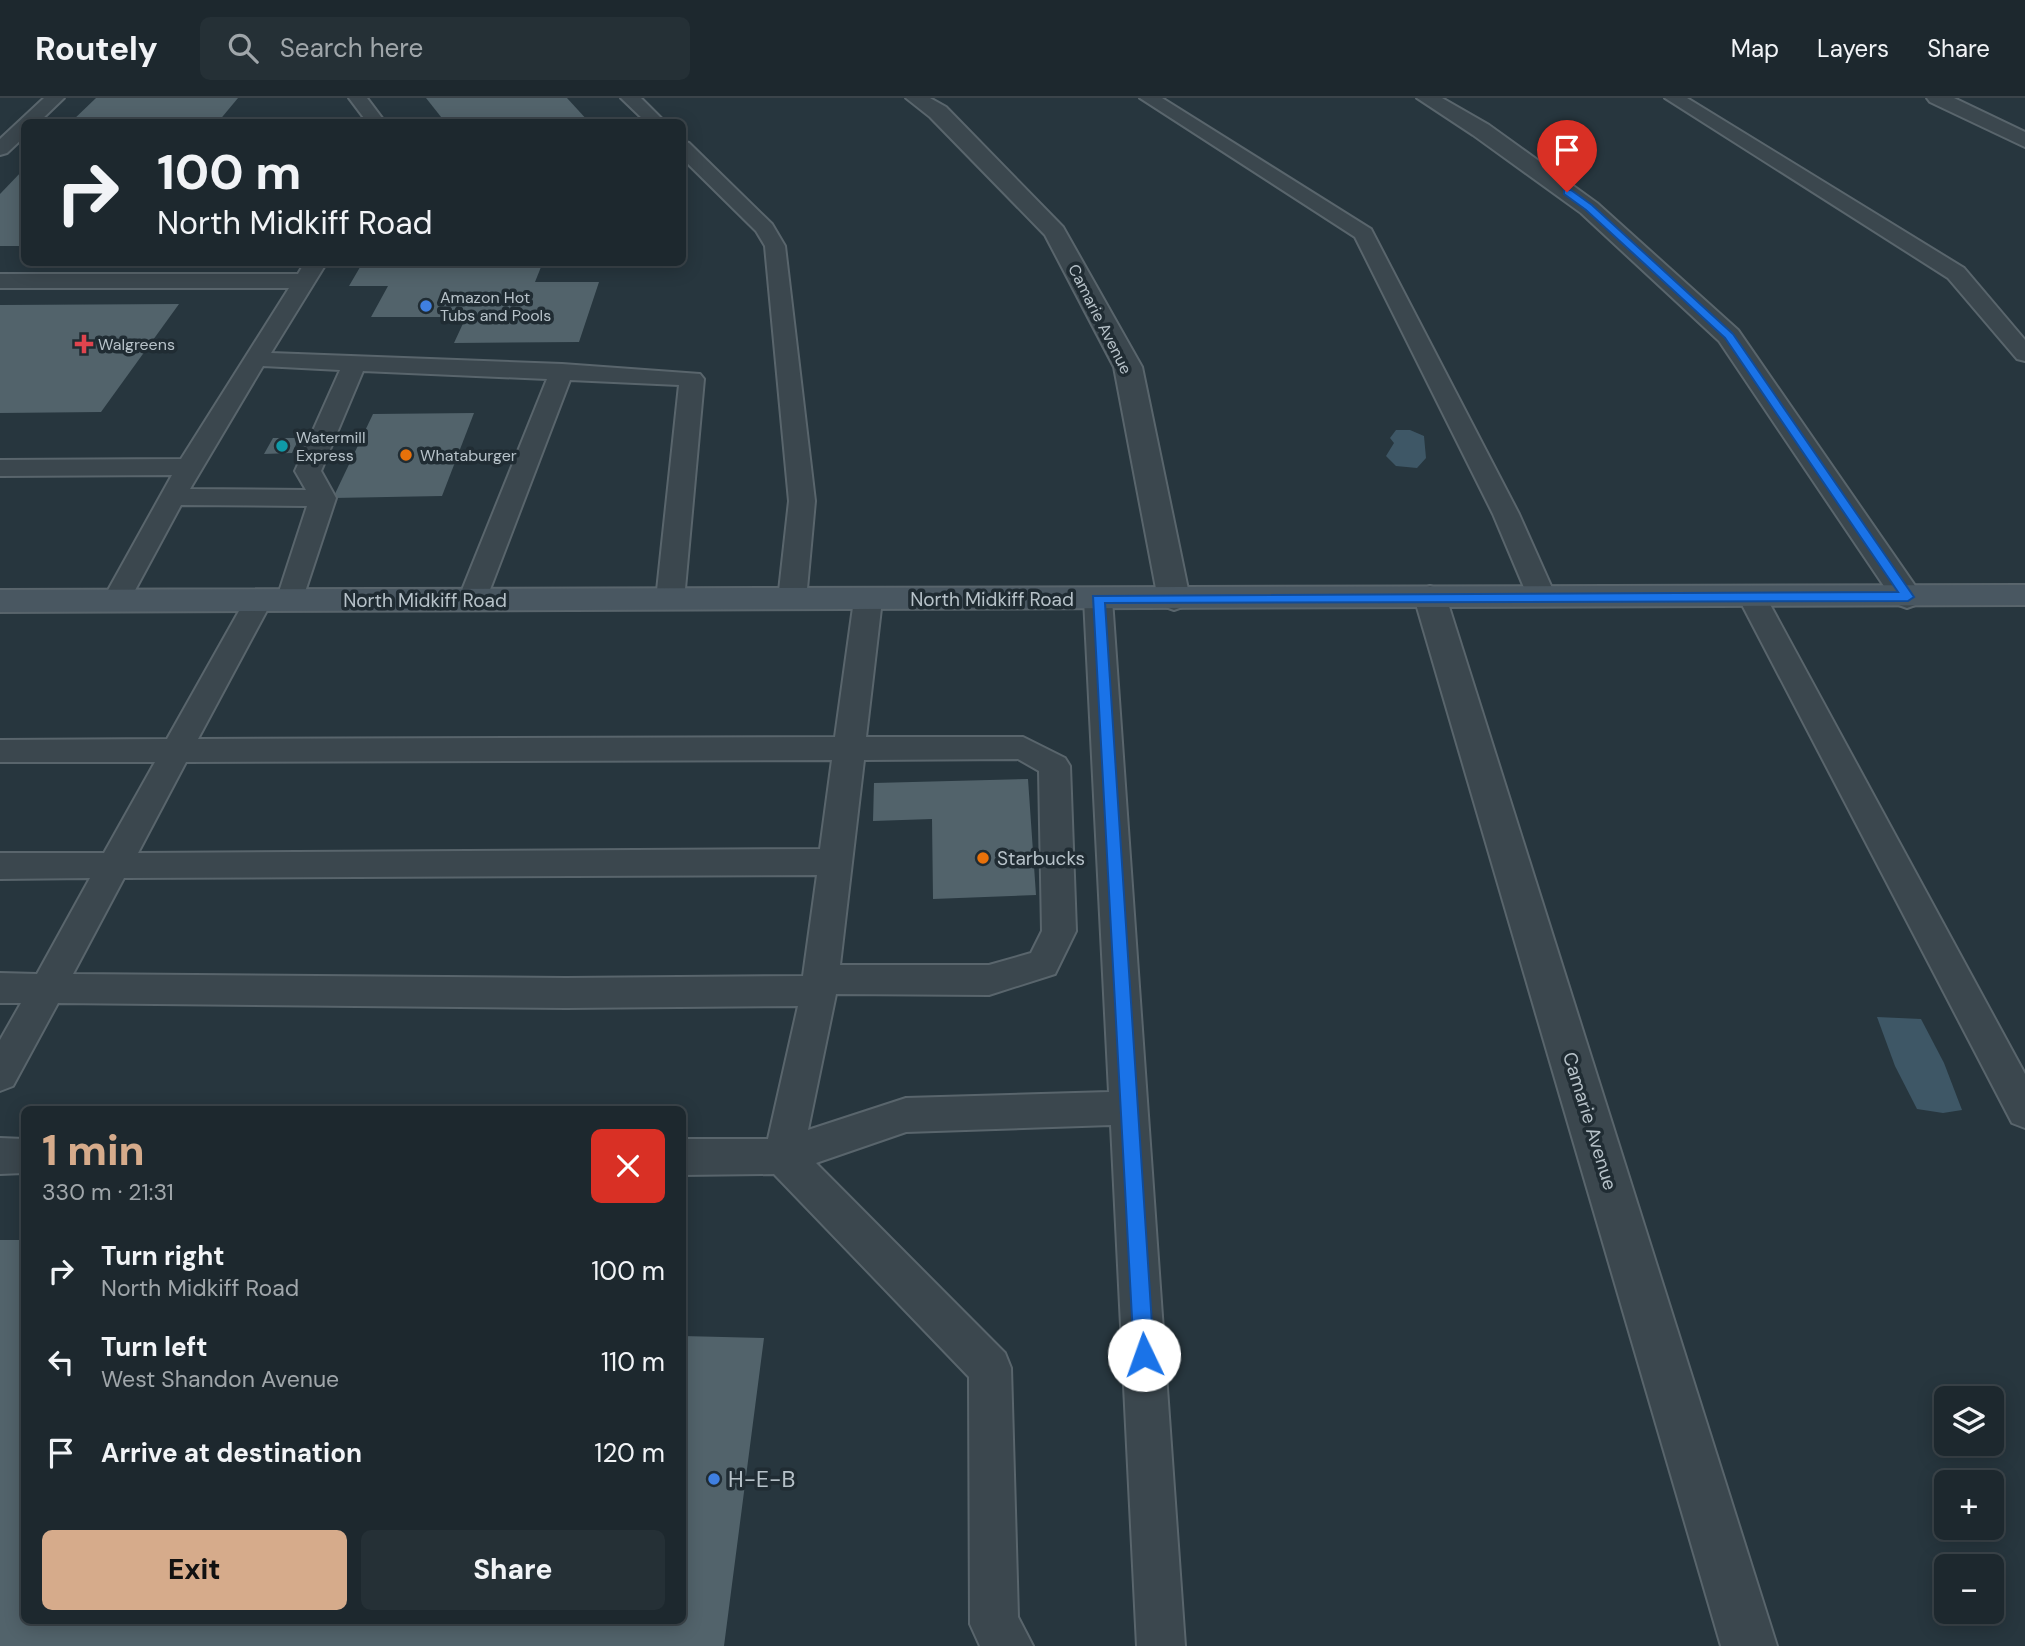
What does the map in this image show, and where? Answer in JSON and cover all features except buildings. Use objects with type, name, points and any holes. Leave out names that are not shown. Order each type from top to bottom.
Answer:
[{"type":"main road","name":"North Midkiff Road","points":[[0,601],[2025,595]]},
{"type":"street","name":"Camarie Avenue","points":[[916,98],[938,112],[1055,232],[1128,367],[1174,599]]},
{"type":"street","points":[[1427,98],[1481,130],[1589,208],[1729,336],[1908,597]]},
{"type":"street","points":[[1937,98],[2025,140]]},
{"type":"street","name":"Camarie Avenue","points":[[1430,597],[1749,1646]]},
{"type":"lane","points":[[32,119],[55,98]]},
{"type":"lane","points":[[358,98],[374,119]]},
{"type":"lane","points":[[630,98],[653,119]]},
{"type":"lane","points":[[1149,98],[1364,233],[1506,514],[1542,597]]},
{"type":"lane","points":[[1674,98],[1956,273],[2025,354]]},
{"type":"lane","points":[[0,149],[21,130]]},
{"type":"lane","points":[[686,151],[765,228],[775,246],[802,501],[792,600]]},
{"type":"lane","points":[[0,281],[310,272]]},
{"type":"lane","points":[[116,601],[189,467],[310,272]]},
{"type":"lane","points":[[256,359],[356,361],[692,379],[670,600]]},
{"type":"lane","points":[[290,601],[323,498],[308,471],[356,361]]},
{"type":"lane","points":[[472,600],[562,371]]},
{"type":"lane","points":[[0,468],[189,467]]},
{"type":"lane","points":[[172,497],[323,498]]},
{"type":"lane","points":[[1752,597],[2025,1111]]},
{"type":"lane","points":[[1098,599],[1161,1646]]},
{"type":"lane","points":[[783,1156],[820,985],[868,600]]},
{"type":"lane","points":[[0,1075],[258,601]]},
{"type":"lane","points":[[0,751],[1023,748],[1054,766],[1059,931],[1043,964],[989,981],[552,993],[0,988]]},
{"type":"lane","points":[[0,866],[835,862]]},
{"type":"lane","points":[[686,1157],[783,1156],[906,1115],[1128,1108]]},
{"type":"lane","points":[[0,1156],[21,1156]]},
{"type":"lane","points":[[783,1156],[990,1368],[994,1624],[1009,1646]]},
{"type":"water","points":[[1396,430],[1410,430],[1424,436],[1426,458],[1417,468],[1396,466],[1386,456],[1394,443],[1390,438]]},
{"type":"water","points":[[1877,1017],[1921,1019],[1944,1063],[1962,1110],[1943,1113],[1917,1109],[1895,1066]]},
{"type":"place","name":"Amazon Hot Tubs and Pools","points":[[426,306]]},
{"type":"place","name":"Walgreens","points":[[84,344]]},
{"type":"place","name":"Watermill Express","points":[[282,446]]},
{"type":"place","name":"Whataburger","points":[[406,455]]},
{"type":"place","name":"Starbucks","points":[[983,858]]},
{"type":"place","name":"H-E-B","points":[[714,1479]]},
{"type":"route","points":[[1144,1355],[1108,814],[1098,599],[1908,597],[1729,336],[1589,208],[1567,192]]}]
